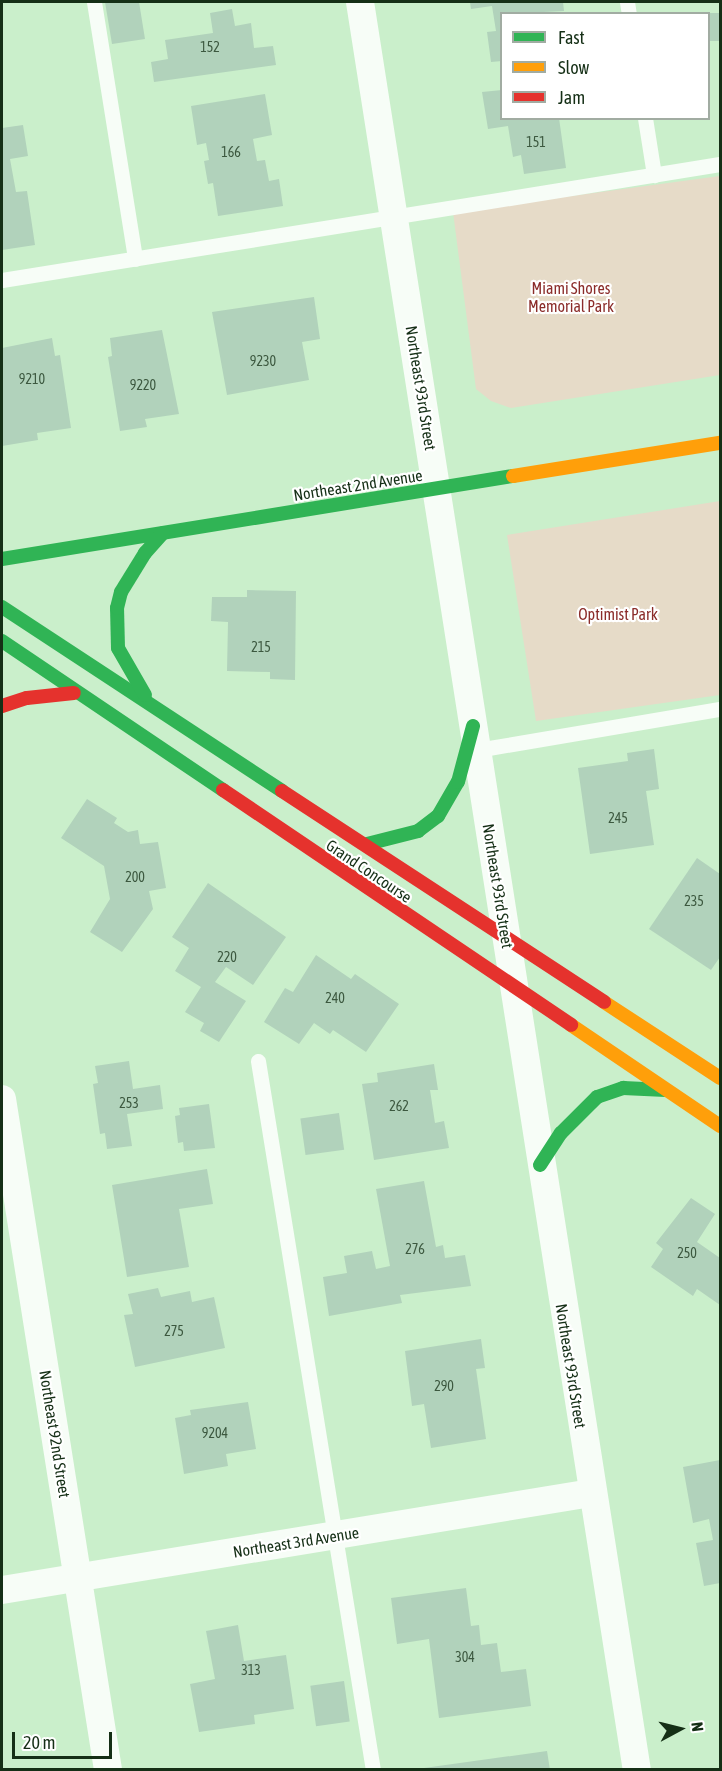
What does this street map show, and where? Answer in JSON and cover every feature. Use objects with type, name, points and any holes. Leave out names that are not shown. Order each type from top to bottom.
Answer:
[{"type":"street","name":"Northeast 93rd Street","points":[[360,2],[591,1493],[637,1770]]},
{"type":"street","name":"Northeast 2nd Avenue","points":[[2,559],[720,443]]},
{"type":"street","points":[[149,702],[118,648],[116,618],[121,591],[145,553],[163,533]]},
{"type":"street","name":"Grand Concourse","points":[[2,607],[367,844],[720,1078]]},
{"type":"street","name":"Grand Concourse","points":[[2,641],[74,693],[720,1126]]},
{"type":"street","points":[[2,706],[27,698],[74,693]]},
{"type":"street","points":[[367,844],[418,831],[438,816],[458,782],[475,738]]},
{"type":"street","points":[[540,1165],[561,1133],[597,1097],[623,1088],[666,1090]]},
{"type":"street","name":"Northeast 92nd Street","points":[[2,1099],[108,1770]]},
{"type":"street","name":"Northeast 3rd Avenue","points":[[2,1590],[591,1493]]},
{"type":"lane","points":[[94,2],[135,259]]},
{"type":"lane","points":[[645,120],[654,175]]},
{"type":"lane","points":[[2,280],[720,164]]},
{"type":"lane","points":[[475,738],[720,709]]},
{"type":"lane","points":[[258,1061],[373,1770]]},
{"type":"green space","name":"Miami Shores Memorial Park","points":[[720,176],[720,375],[511,408],[491,401],[476,389],[453,212]]},
{"type":"green space","name":"Optimist Park","points":[[720,501],[720,695],[536,721],[507,535]]},
{"type":"building","points":[[105,2],[139,2],[145,39],[112,44]]},
{"type":"building","points":[[470,2],[563,2],[564,11],[500,12],[500,61],[491,62],[487,32],[496,31],[492,6],[471,9]]},
{"type":"building","points":[[232,9],[235,26],[251,23],[254,48],[273,46],[276,65],[154,82],[151,62],[168,59],[165,40],[213,33],[210,13]]},
{"type":"building","points":[[710,13],[720,13],[720,41],[710,41]]},
{"type":"building","points":[[500,90],[500,120],[559,120],[566,168],[524,174],[521,155],[513,157],[508,126],[488,129],[482,92]]},
{"type":"building","points":[[265,94],[272,135],[253,139],[257,161],[265,160],[269,181],[279,179],[283,206],[218,216],[213,183],[208,184],[204,161],[209,160],[206,143],[197,145],[191,106]]},
{"type":"building","points":[[23,125],[28,156],[10,159],[16,192],[27,191],[35,245],[2,250],[2,128]]},
{"type":"building","points":[[314,297],[320,339],[302,342],[309,380],[227,395],[212,312]]},
{"type":"building","points":[[162,330],[179,414],[145,419],[147,427],[120,431],[108,357],[112,356],[110,338]]},
{"type":"building","points":[[52,338],[55,356],[60,355],[71,428],[37,433],[38,440],[2,446],[2,348]]},
{"type":"building","points":[[247,590],[296,591],[295,680],[270,679],[270,672],[227,671],[228,622],[211,621],[212,597],[247,597]]},
{"type":"building","points":[[654,749],[659,789],[646,791],[654,845],[590,854],[578,768],[628,761],[627,753]]},
{"type":"building","points":[[87,799],[117,818],[114,823],[128,832],[138,830],[140,844],[158,842],[166,888],[149,891],[153,909],[122,952],[90,932],[110,899],[104,866],[61,838]]},
{"type":"building","points":[[697,858],[720,874],[720,957],[711,970],[649,929]]},
{"type":"building","points":[[208,883],[286,937],[253,985],[226,967],[215,982],[246,1001],[219,1042],[200,1031],[204,1023],[185,1012],[201,987],[175,971],[189,948],[172,937]]},
{"type":"building","points":[[316,955],[351,979],[355,974],[399,1004],[366,1052],[333,1030],[330,1034],[314,1023],[299,1044],[264,1022],[285,988],[293,992]]},
{"type":"building","points":[[129,1061],[133,1089],[160,1085],[163,1109],[127,1114],[132,1146],[107,1149],[105,1133],[100,1134],[93,1084],[98,1083],[95,1066]]},
{"type":"building","points":[[434,1064],[438,1090],[430,1090],[435,1123],[444,1121],[449,1148],[374,1160],[362,1084],[378,1082],[377,1073]]},
{"type":"building","points":[[209,1104],[215,1148],[184,1151],[183,1142],[178,1143],[175,1116],[180,1115],[179,1108]]},
{"type":"building","points":[[339,1113],[344,1150],[306,1155],[300,1118]]},
{"type":"building","points":[[207,1169],[213,1204],[179,1209],[189,1267],[127,1277],[112,1185]]},
{"type":"building","points":[[424,1181],[436,1247],[443,1245],[445,1258],[465,1255],[471,1286],[400,1295],[402,1303],[329,1316],[323,1277],[347,1273],[344,1256],[372,1251],[376,1269],[390,1266],[376,1189]]},
{"type":"building","points":[[691,1198],[715,1214],[697,1242],[720,1258],[720,1305],[697,1289],[693,1296],[651,1267],[663,1249],[656,1243]]},
{"type":"building","points":[[158,1288],[161,1297],[190,1291],[192,1302],[214,1297],[225,1348],[135,1367],[124,1315],[133,1314],[128,1294]]},
{"type":"building","points":[[481,1339],[485,1368],[476,1369],[486,1439],[431,1448],[424,1404],[412,1406],[405,1351]]},
{"type":"building","points":[[248,1402],[256,1449],[226,1454],[228,1466],[184,1474],[175,1418],[191,1415],[190,1410]]},
{"type":"building","points":[[720,1460],[720,1583],[704,1586],[696,1543],[713,1540],[709,1519],[693,1523],[683,1467]]},
{"type":"building","points":[[466,1588],[471,1626],[479,1625],[481,1645],[497,1643],[501,1672],[526,1669],[531,1706],[439,1718],[429,1639],[397,1644],[391,1598]]},
{"type":"building","points":[[238,1625],[244,1661],[286,1655],[294,1709],[254,1715],[255,1724],[199,1732],[190,1684],[215,1679],[206,1631]]},
{"type":"building","points":[[344,1681],[350,1722],[316,1726],[310,1686]]},
{"type":"building","points":[[547,1751],[550,1770],[424,1770],[424,1768]]},
{"type":"traffic: fast","points":[[2,559],[513,476]]},
{"type":"traffic: fast","points":[[145,695],[118,648],[117,608],[121,592],[145,553],[163,533]]},
{"type":"traffic: fast","points":[[2,607],[282,791]]},
{"type":"traffic: fast","points":[[2,641],[223,790]]},
{"type":"traffic: fast","points":[[367,844],[418,831],[438,816],[458,782],[473,726]]},
{"type":"traffic: fast","points":[[540,1165],[561,1133],[597,1097],[623,1088],[666,1090]]},
{"type":"traffic: slow","points":[[513,476],[720,443]]},
{"type":"traffic: slow","points":[[604,1002],[720,1078]]},
{"type":"traffic: slow","points":[[571,1025],[720,1126]]},
{"type":"traffic: jam","points":[[2,706],[27,698],[74,693]]},
{"type":"traffic: jam","points":[[223,790],[571,1025]]},
{"type":"traffic: jam","points":[[282,791],[604,1002]]}]
